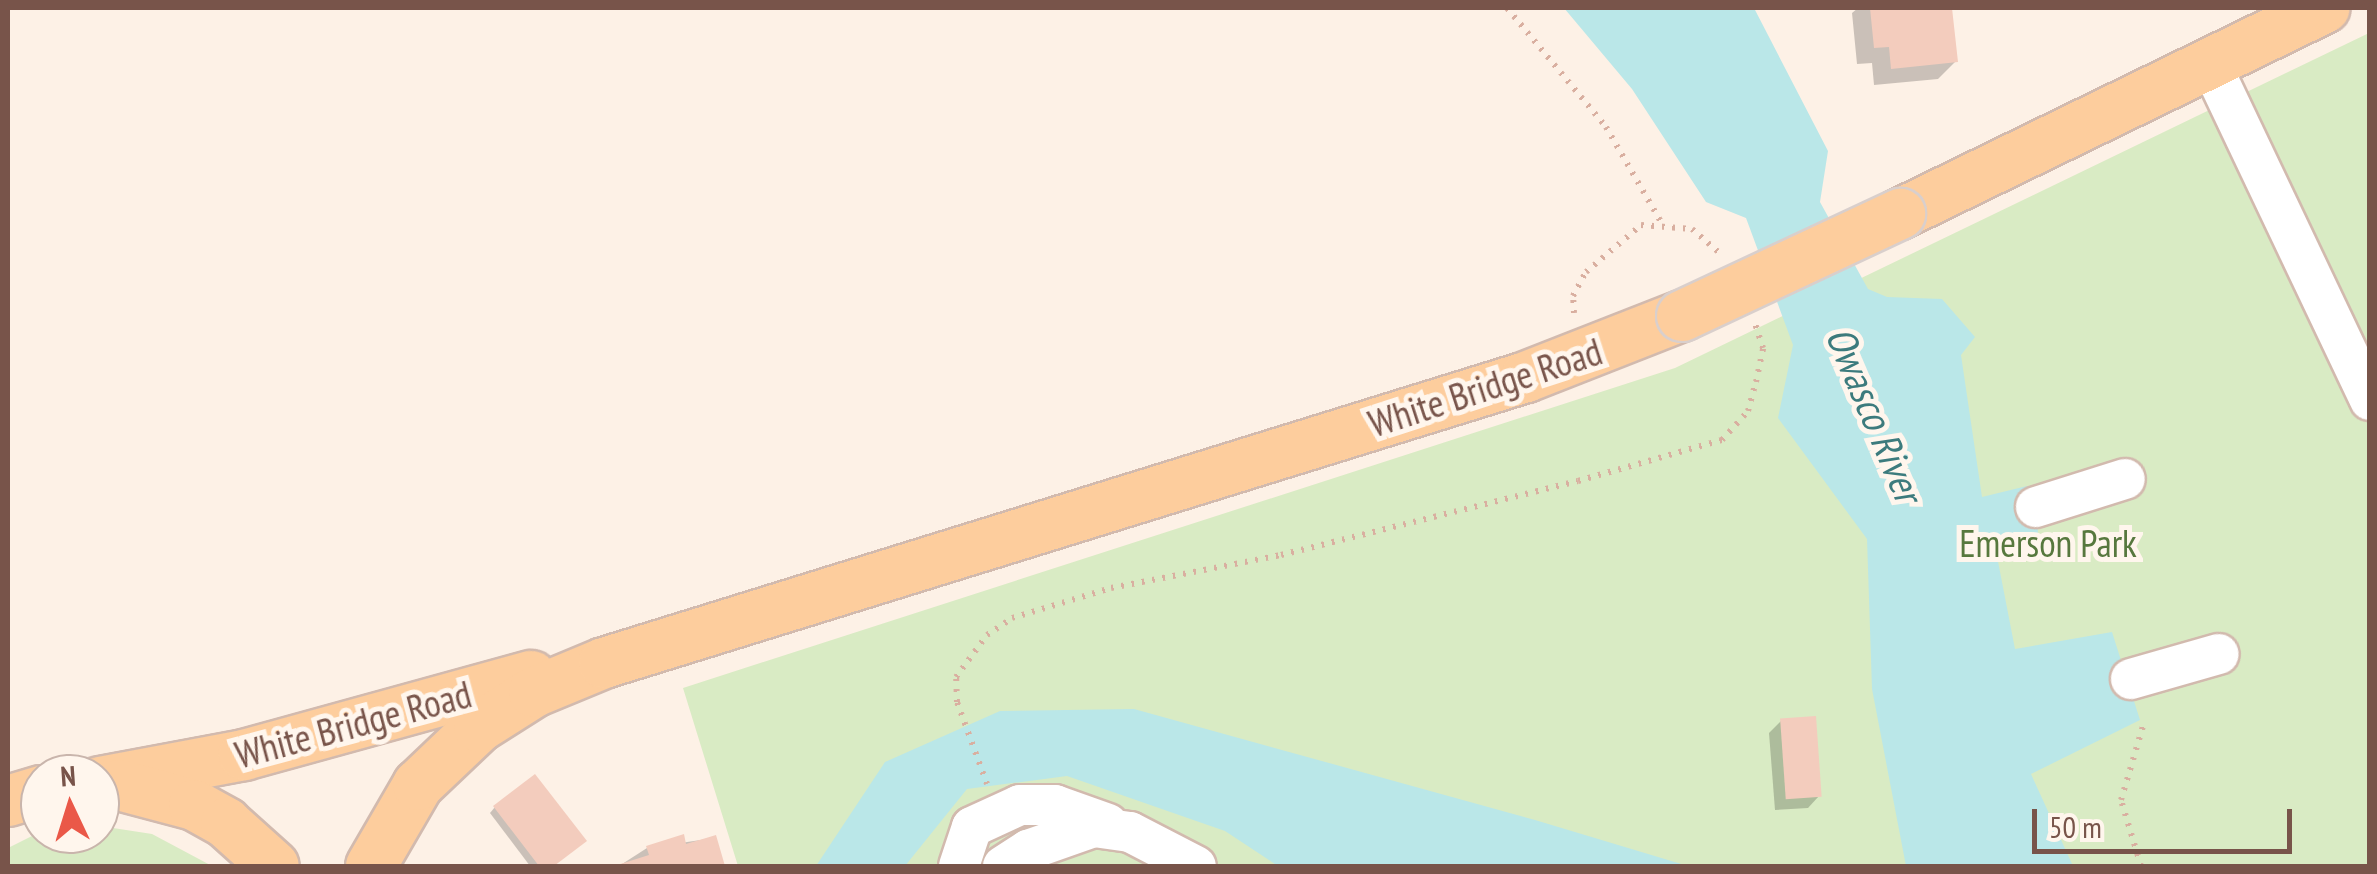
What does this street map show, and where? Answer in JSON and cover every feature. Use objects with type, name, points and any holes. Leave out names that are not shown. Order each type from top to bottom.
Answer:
[{"type":"main road","name":"White Bridge Road","points":[[371,866],[418,785],[468,736],[534,692],[604,663],[1580,357],[1682,316],[1900,214],[2325,8]]},
{"type":"main road","name":"White Bridge Road","points":[[120,779],[244,755],[525,676],[604,663]]},
{"type":"main road","points":[[120,788],[194,805],[226,823],[274,866]]},
{"type":"lane","points":[[2210,64],[2370,400]]},
{"type":"lane","points":[[2036,507],[2125,479]]},
{"type":"lane","points":[[2131,679],[2219,654]]},
{"type":"lane","points":[[960,866],[972,827],[998,813],[1055,805],[1130,832],[1196,866]]},
{"type":"lane","points":[[1003,866],[1062,835],[1094,827],[1130,832]]},
{"type":"path","points":[[1508,8],[1606,127],[1661,222]]},
{"type":"path","points":[[1580,357],[1573,296],[1586,272],[1641,225],[1661,222],[1692,229],[1724,256]]},
{"type":"path","points":[[998,813],[957,702],[956,677],[987,635],[1012,618],[1060,601],[1282,556],[1722,440],[1748,411],[1763,348],[1748,310]]},
{"type":"path","points":[[2141,866],[2121,800],[2143,726]]},
{"type":"green space","name":"Emerson Park","points":[[2369,33],[2369,866],[738,866],[683,688],[1675,368]]},
{"type":"green space","points":[[120,829],[152,834],[212,866],[8,866],[8,848],[20,842],[20,854],[120,854]]},
{"type":"water","name":"Owasco River","points":[[1564,8],[1754,8],[1828,151],[1820,202],[1868,289],[1887,297],[1942,299],[1975,337],[1961,355],[1982,497],[2027,486],[2036,507],[2038,533],[1995,546],[2015,649],[2112,632],[2140,720],[2031,774],[2073,866],[1906,866],[1872,689],[1867,539],[1778,418],[1793,345],[1746,218],[1706,202],[1632,89]]},
{"type":"water","points":[[1134,709],[1688,866],[1278,866],[1225,831],[1067,776],[967,789],[905,866],[816,866],[885,762],[1000,711]]},
{"type":"building","points":[[1870,8],[1952,8],[1958,62],[1891,69],[1889,47],[1874,48]]},
{"type":"building","points":[[1816,716],[1822,797],[1786,799],[1780,719]]},
{"type":"building","points":[[535,774],[587,841],[554,866],[539,866],[493,806]]},
{"type":"building","points":[[684,834],[686,844],[716,835],[725,866],[614,866],[649,855],[646,846]]}]
